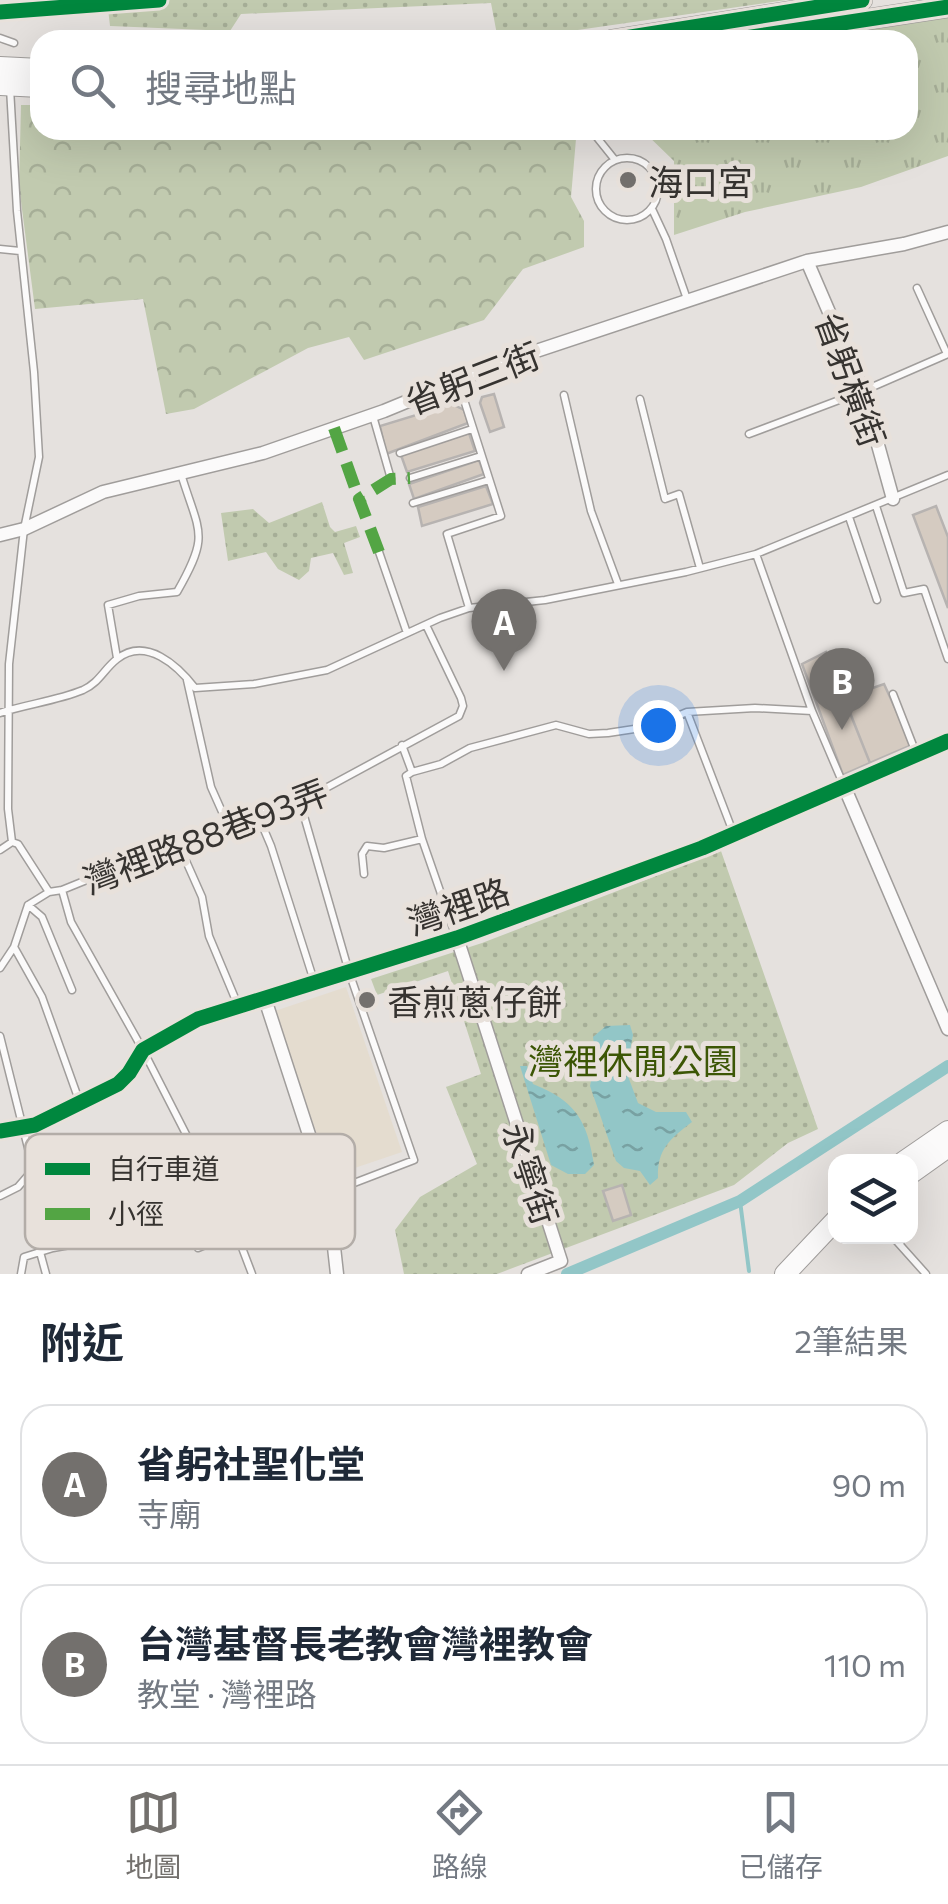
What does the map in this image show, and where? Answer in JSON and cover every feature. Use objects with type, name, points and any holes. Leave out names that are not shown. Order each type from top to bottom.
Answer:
[{"type":"main road","points":[[674,30],[862,0]]},
{"type":"main road","points":[[797,30],[948,7]]},
{"type":"main road","points":[[6,76],[30,84]]},
{"type":"main road","points":[[915,1154],[948,1131]]},
{"type":"main road","points":[[918,1169],[948,1148]]},
{"type":"main road","points":[[784,1274],[828,1228]]},
{"type":"main road","points":[[802,1274],[830,1244]]},
{"type":"street","name":"省躬三街","points":[[0,536],[24,530],[104,492],[262,453],[687,299],[806,261],[948,232]]},
{"type":"street","name":"省躬橫街","points":[[806,261],[863,391],[893,499]]},
{"type":"street","name":"灣裡路","points":[[0,1131],[24,1128],[118,1084],[143,1050],[198,1019],[457,938],[734,834],[948,741]]},
{"type":"street","points":[[844,786],[948,1029]]},
{"type":"street","name":"永寧街","points":[[457,938],[561,1261],[528,1274]]},
{"type":"street","points":[[264,996],[309,1134]]},
{"type":"street","points":[[334,1249],[337,1274]]},
{"type":"lane","points":[[0,38],[14,43]]},
{"type":"lane","points":[[6,76],[39,457],[24,530],[9,664],[8,808],[12,842]]},
{"type":"lane","points":[[600,140],[615,160]]},
{"type":"lane","points":[[633,158],[649,166],[658,181],[658,199],[652,209],[636,220],[622,221],[600,206],[597,179],[604,167],[615,160],[633,158]]},
{"type":"lane","points":[[652,209],[687,299]]},
{"type":"lane","points":[[0,250],[20,251]]},
{"type":"lane","points":[[749,434],[948,354],[917,288]]},
{"type":"lane","points":[[458,380],[502,516],[447,534],[469,608]]},
{"type":"lane","points":[[564,395],[591,510],[618,584]]},
{"type":"lane","points":[[640,399],[665,498],[678,494],[700,568]]},
{"type":"lane","points":[[372,415],[390,479]]},
{"type":"lane","points":[[400,453],[472,429]]},
{"type":"lane","points":[[410,478],[481,456]]},
{"type":"lane","points":[[118,658],[108,605],[138,596],[178,592],[198,556],[202,540],[180,473]]},
{"type":"lane","points":[[0,714],[82,690],[97,682],[118,658],[130,652],[162,656],[195,688],[254,684],[327,670],[469,608],[545,600],[756,554],[948,475]]},
{"type":"lane","points":[[414,503],[489,480]]},
{"type":"lane","points":[[876,506],[904,593],[924,589],[948,659]]},
{"type":"lane","points":[[850,517],[877,600]]},
{"type":"lane","points":[[379,552],[407,634]]},
{"type":"lane","points":[[756,554],[812,712],[844,786]]},
{"type":"lane","name":"灣裡路88巷93弄","points":[[28,905],[50,892],[226,823],[300,802],[459,716],[461,698],[426,624]]},
{"type":"lane","points":[[186,677],[211,786],[226,823]]},
{"type":"lane","points":[[894,694],[916,754]]},
{"type":"lane","points":[[457,938],[422,839],[406,776],[412,772],[441,764],[470,748],[556,726],[589,734],[608,733],[654,726],[687,712],[755,708],[812,712]]},
{"type":"lane","points":[[687,712],[734,834]]},
{"type":"lane","points":[[402,745],[412,772]]},
{"type":"lane","points":[[300,802],[349,972],[414,1160],[355,1183]]},
{"type":"lane","points":[[257,813],[314,982]]},
{"type":"lane","points":[[364,874],[362,854],[367,846],[384,848],[422,839]]},
{"type":"lane","points":[[0,850],[12,842]]},
{"type":"lane","points":[[12,842],[18,844],[50,892]]},
{"type":"lane","points":[[178,844],[202,896],[209,936],[238,1004]]},
{"type":"lane","points":[[62,890],[71,922],[186,1134]]},
{"type":"lane","points":[[0,968],[14,947],[28,905],[42,917],[72,990]]},
{"type":"lane","points":[[14,947],[42,997],[80,1104]]},
{"type":"lane","points":[[0,1036],[25,1134]]},
{"type":"lane","points":[[0,1196],[25,1180]]},
{"type":"lane","points":[[899,1244],[926,1274]]},
{"type":"lane","points":[[21,1274],[24,1257],[50,1249]]},
{"type":"lane","points":[[242,1249],[252,1274]]},
{"type":"lane","points":[[40,1252],[46,1274]]},
{"type":"shaded area","points":[[346,987],[402,1152],[355,1168],[355,1134],[317,1134],[275,1011]]},
{"type":"green space","points":[[107,0],[786,0],[578,30],[496,30],[491,3],[241,14],[231,30],[110,26]]},
{"type":"green space","points":[[948,14],[948,156],[861,187],[745,212],[674,235],[674,161],[652,140],[918,140],[918,30],[849,30]]},
{"type":"green space","points":[[21,105],[30,105],[30,140],[576,140],[571,197],[584,221],[584,247],[523,269],[484,320],[364,360],[349,337],[308,348],[194,409],[166,414],[143,299],[35,309],[19,186]]},
{"type":"green space","points":[[322,502],[335,532],[356,526],[360,537],[344,543],[353,573],[344,575],[333,553],[311,558],[309,571],[299,580],[278,569],[266,552],[228,561],[221,513],[253,509],[269,523]]},
{"type":"green space","name":"灣裡休閒公園","points":[[721,851],[818,1129],[788,1143],[734,1185],[497,1274],[404,1274],[395,1230],[420,1197],[477,1164],[446,1087],[481,1074],[448,971],[377,995],[371,979],[482,943]]},
{"type":"water","points":[[630,1025],[633,1035],[626,1071],[638,1103],[656,1112],[686,1112],[692,1122],[666,1146],[658,1178],[650,1185],[640,1171],[624,1168],[616,1161],[590,1086],[596,1057],[593,1037],[606,1026]]},
{"type":"water","points":[[520,1066],[527,1066],[533,1084],[559,1097],[577,1114],[594,1165],[585,1174],[568,1174],[551,1165]]},
{"type":"building","points":[[494,394],[504,427],[490,432],[480,403],[482,397]]},
{"type":"building","points":[[452,404],[464,410],[468,423],[386,454],[380,426]]},
{"type":"building","points":[[469,433],[475,451],[407,472],[401,455]]},
{"type":"building","points":[[479,460],[484,474],[414,499],[409,484]]},
{"type":"building","points":[[486,486],[493,504],[422,526],[418,507]]},
{"type":"building","points":[[936,506],[948,537],[948,608],[913,515]]},
{"type":"building","points":[[826,652],[870,763],[843,775],[802,664]]},
{"type":"building","points":[[884,684],[912,745],[870,763],[844,698]]},
{"type":"building","points":[[622,1185],[631,1215],[613,1221],[603,1191]]},
{"type":"waterway","points":[[567,1274],[740,1201],[948,1066]]},
{"type":"waterway","points":[[740,1201],[749,1271]]},
{"type":"marked path","points":[[334,428],[359,499]]},
{"type":"marked path","points":[[379,552],[359,499],[391,479],[410,478]]},
{"type":"cycle path","points":[[0,12],[159,0]]},
{"type":"cycle path","points":[[674,30],[862,0]]},
{"type":"cycle path","points":[[797,30],[948,7]]},
{"type":"cycle path","points":[[0,1131],[35,1125],[118,1084],[143,1050],[198,1019],[457,938],[702,848],[948,741]]},
{"type":"place","name":"海口宮","points":[[628,180]]},
{"type":"place","name":"省躬社聖化堂","points":[[504,671]]},
{"type":"place","name":"台灣基督長老教會灣裡教會","points":[[842,730]]},
{"type":"place","name":"香煎蔥仔餅","points":[[367,1000]]}]
